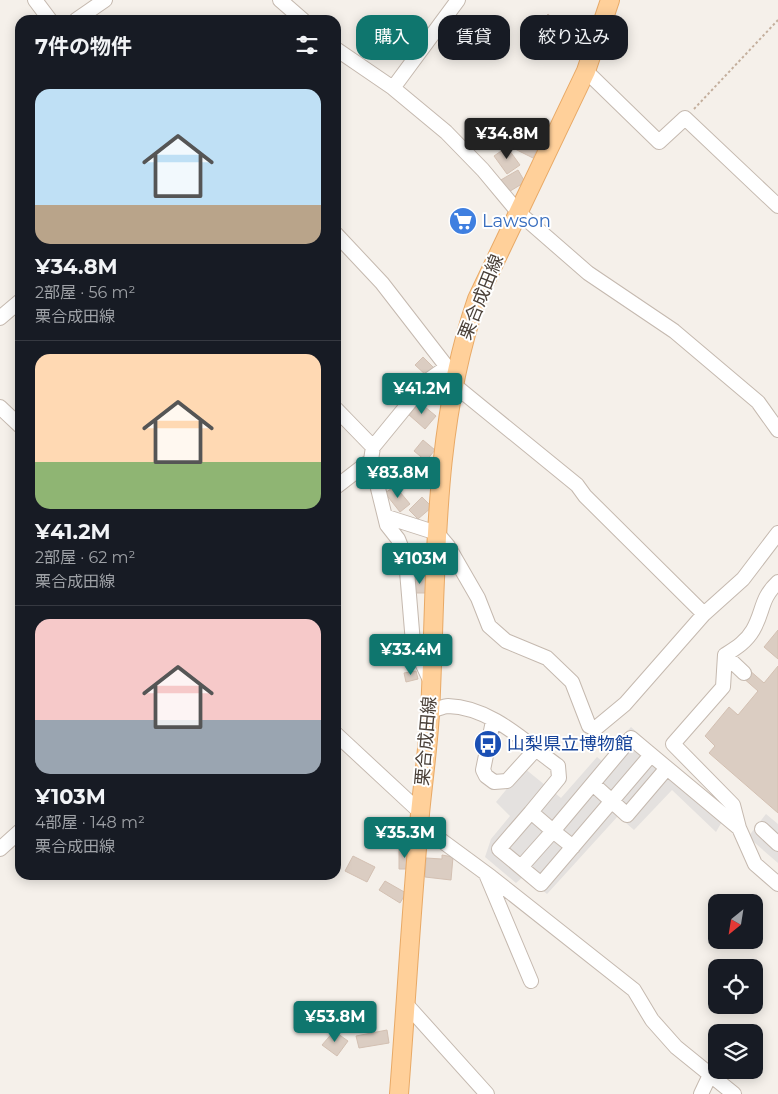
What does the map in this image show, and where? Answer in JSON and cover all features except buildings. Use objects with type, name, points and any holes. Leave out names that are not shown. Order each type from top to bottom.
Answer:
[{"type":"main road","name":"栗合成田線","points":[[399,1094],[419,818],[430,711],[437,533],[451,375],[477,299],[586,71],[610,0]]},
{"type":"street","points":[[35,0],[46,15]]},
{"type":"street","points":[[83,15],[105,0]]},
{"type":"street","points":[[280,0],[297,15]]},
{"type":"street","points":[[393,88],[458,0]]},
{"type":"street","points":[[341,53],[393,88],[446,132],[483,170],[518,212],[588,274],[674,331],[695,348],[758,402],[778,430]]},
{"type":"street","points":[[586,71],[659,142],[685,118],[778,206]]},
{"type":"street","points":[[341,239],[382,283],[451,375],[577,485],[585,496],[704,614]]},
{"type":"street","points":[[0,318],[15,305]]},
{"type":"street","points":[[341,481],[372,453],[427,381],[451,375]]},
{"type":"street","points":[[0,407],[15,421]]},
{"type":"street","points":[[341,415],[372,453],[387,516],[387,525],[398,539],[406,559],[413,643],[430,680]]},
{"type":"street","points":[[387,516],[437,533],[448,546],[478,598],[489,626],[506,641],[547,658],[572,682],[589,726],[596,728],[625,704],[704,614],[743,578],[778,533]]},
{"type":"street","points":[[724,656],[743,644],[754,629],[768,591],[778,582]]},
{"type":"street","points":[[724,656],[744,673]]},
{"type":"street","points":[[724,656],[723,687],[673,744],[733,804],[739,828],[755,864],[776,877]]},
{"type":"street","points":[[430,711],[447,706],[472,710],[518,734],[558,766],[559,778],[499,849],[542,884],[651,755]]},
{"type":"street","points":[[493,721],[483,770],[486,776],[494,782],[507,781],[536,750]]},
{"type":"street","points":[[521,867],[631,738],[739,828]]},
{"type":"street","points":[[341,739],[419,818],[634,990],[652,1020],[676,1048],[708,1073]]},
{"type":"street","points":[[592,784],[628,815],[667,768]]},
{"type":"street","points":[[531,812],[573,847]]},
{"type":"street","points":[[762,830],[778,844]]},
{"type":"street","points":[[0,849],[15,836]]},
{"type":"street","points":[[486,873],[531,981]]},
{"type":"street","points":[[406,1004],[487,1094]]},
{"type":"street","points":[[701,1094],[708,1079]]},
{"type":"street","points":[[715,1079],[734,1094]]},
{"type":"path","points":[[685,118],[778,20]]},
{"type":"shaded area","points":[[631,727],[727,813],[716,832],[672,790],[634,830],[618,816],[547,894],[525,875],[516,883],[485,857],[491,839],[510,816],[496,802],[524,768],[561,798],[597,757],[602,761]]},
{"type":"shaded area","points":[[766,814],[778,824],[778,863],[748,837]]},
{"type":"place","name":"Lawson","points":[[463,221]]},
{"type":"place","name":"山梨県立博物館","points":[[488,744]]}]
